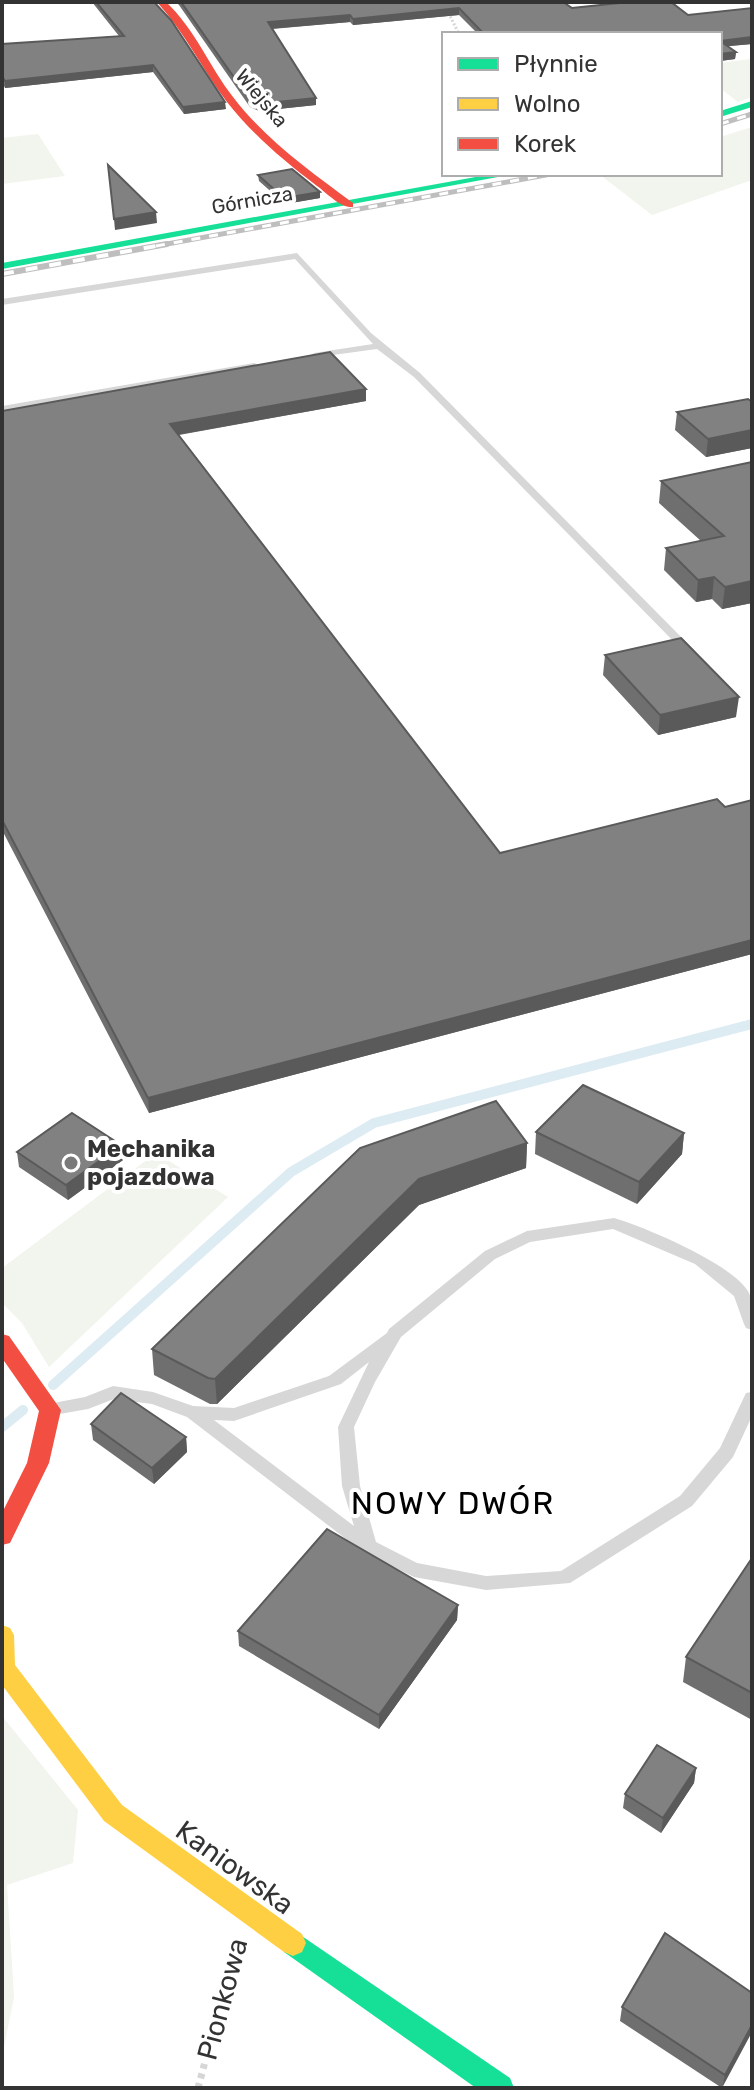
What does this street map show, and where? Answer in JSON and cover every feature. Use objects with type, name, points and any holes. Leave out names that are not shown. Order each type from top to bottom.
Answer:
[{"type":"street","name":"Wiejska","points":[[161,2],[182,26],[228,97],[248,121],[286,158],[349,205]]},
{"type":"street","points":[[722,113],[752,104]]},
{"type":"street","name":"Górnicza","points":[[2,266],[499,176]]},
{"type":"street","points":[[2,1342],[50,1410],[38,1463],[2,1536]]},
{"type":"street","name":"Kaniowska","points":[[2,1635],[3,1668],[113,1813],[500,2088]]},
{"type":"lane","points":[[2,302],[297,256],[377,346],[417,375],[696,658]]},
{"type":"lane","points":[[302,358],[377,346]]},
{"type":"lane","points":[[2,409],[272,363]]},
{"type":"lane","points":[[50,1410],[88,1403],[113,1392],[153,1398],[192,1412],[234,1415],[335,1380],[490,1255],[527,1237],[614,1223],[700,1260],[741,1293],[752,1324]]},
{"type":"lane","points":[[369,1547],[351,1486],[346,1427],[367,1380],[395,1333]]},
{"type":"lane","points":[[192,1412],[369,1547],[414,1570],[486,1583],[564,1578],[686,1501],[727,1452],[752,1398]]},
{"type":"path","points":[[443,2],[458,32]]},
{"type":"path","name":"Pionkowa","points":[[198,2088],[246,1910]]},
{"type":"shaded area","points":[[750,59],[752,97],[738,102],[722,90],[722,63]]},
{"type":"shaded area","points":[[752,127],[752,180],[652,215],[602,176],[722,176],[722,136]]},
{"type":"shaded area","points":[[38,134],[65,176],[2,184],[2,138]]},
{"type":"shaded area","points":[[156,1153],[228,1197],[49,1367],[22,1323],[2,1303],[2,1268]]},
{"type":"shaded area","points":[[2,1716],[78,1810],[73,1863],[7,1885],[14,1997],[2,2057]]},
{"type":"building","points":[[96,2],[154,2],[171,20],[225,102],[183,107],[153,65],[5,81],[2,76],[2,44],[124,36]]},
{"type":"building","points":[[181,2],[563,2],[572,8],[629,2],[671,2],[688,15],[752,8],[752,37],[722,41],[722,32],[482,32],[459,8],[353,19],[350,15],[268,22],[316,98],[258,104],[250,100]]},
{"type":"building","points":[[722,42],[736,52],[722,54]]},
{"type":"building","points":[[108,165],[156,212],[114,219]]},
{"type":"building","points":[[292,169],[320,192],[284,198],[258,175]]},
{"type":"building","points":[[330,352],[366,389],[170,424],[500,853],[717,799],[725,807],[752,800],[752,940],[148,1098],[2,820],[2,411]]},
{"type":"building","points":[[748,399],[752,402],[752,430],[708,439],[677,412]]},
{"type":"building","points":[[752,462],[752,581],[725,587],[714,577],[698,580],[666,548],[724,536],[661,481]]},
{"type":"building","points":[[681,638],[739,697],[660,715],[605,655]]},
{"type":"building","points":[[583,1085],[684,1133],[639,1182],[536,1132]]},
{"type":"building","points":[[496,1101],[527,1143],[419,1179],[215,1379],[152,1349],[360,1148]]},
{"type":"building","name":"Mechanika pojazdowa","points":[[72,1113],[121,1145],[66,1185],[17,1152]]},
{"type":"building","points":[[121,1393],[186,1437],[152,1468],[91,1424]]},
{"type":"building","points":[[327,1529],[458,1605],[379,1715],[238,1631]]},
{"type":"building","points":[[752,1558],[752,1693],[686,1657]]},
{"type":"building","points":[[657,1745],[696,1768],[663,1818],[625,1794]]},
{"type":"building","points":[[665,1933],[752,1993],[752,2025],[725,2075],[622,2007]]},
{"type":"waterway","points":[[53,1385],[291,1172],[374,1123],[752,1024]]},
{"type":"waterway","points":[[2,1427],[23,1410]]},
{"type":"railway","points":[[722,123],[752,114]]},
{"type":"railway","points":[[156,246],[540,176]]},
{"type":"railway","points":[[156,246],[167,244]]},
{"type":"railway","points":[[2,274],[156,246]]},
{"type":"traffic: fast","points":[[722,113],[752,104]]},
{"type":"traffic: fast","points":[[2,266],[498,176]]},
{"type":"traffic: fast","points":[[293,1943],[500,2088]]},
{"type":"traffic: slow","points":[[2,1635],[3,1668],[113,1813],[293,1943]]},
{"type":"traffic: jam","points":[[161,2],[190,35],[220,86],[242,114],[285,156],[349,205]]},
{"type":"traffic: jam","points":[[2,1342],[50,1410],[38,1463],[2,1536]]},
{"type":"place","name":"Mechanika pojazdowa","points":[[71,1163]]},
{"type":"district","name":"NOWY DWÓR","points":[[453,1503]]}]
